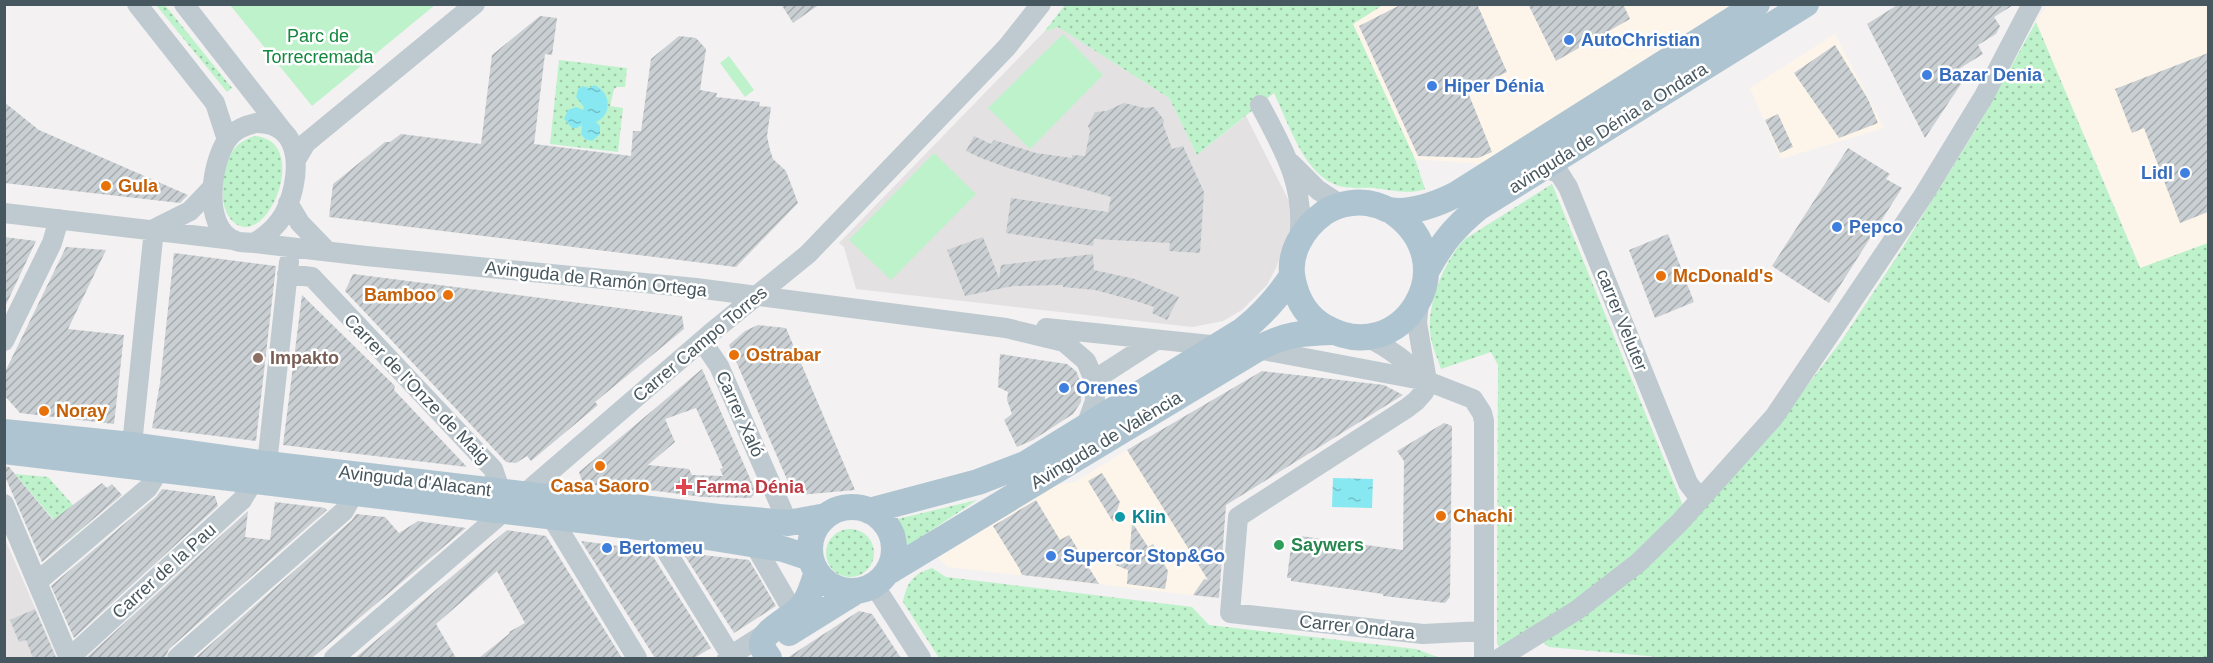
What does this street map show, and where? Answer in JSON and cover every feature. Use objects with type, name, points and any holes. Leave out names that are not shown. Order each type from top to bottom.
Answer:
[{"type":"main road","name":"avinguda de Dénia a Ondara","points":[[1390,210],[1437,204],[1455,195],[1757,4]]},
{"type":"main road","name":"avinguda de Dénia a Ondara","points":[[1427,270],[1442,243],[1478,208],[1806,4]]},
{"type":"main road","points":[[1366,203],[1390,210],[1408,224],[1420,241],[1425,255],[1427,270],[1425,286],[1419,301],[1410,315],[1397,326],[1383,333],[1366,337],[1349,337],[1332,332],[1317,323],[1304,309],[1296,294],[1292,276],[1292,261],[1299,239],[1313,221],[1326,211],[1341,205],[1366,203]]},
{"type":"main road","name":"Avinguda de València","points":[[869,511],[978,482],[1025,464],[1220,346],[1261,316],[1292,276]]},
{"type":"main road","name":"Avinguda de València","points":[[813,565],[805,602],[766,636],[762,645],[766,654],[872,583],[1257,349],[1278,338],[1332,332]]},
{"type":"main road","name":"Avinguda d'Alacant","points":[[4,432],[132,445],[354,493],[510,499],[552,518],[664,530],[754,544],[795,552],[813,565]]},
{"type":"main road","name":"Avinguda d'Alacant","points":[[4,451],[160,469],[260,472],[510,499],[708,516],[788,522],[826,516]]},
{"type":"main road","points":[[847,507],[859,508],[879,517],[887,526],[892,537],[893,561],[872,583],[833,588],[813,565],[810,546],[812,534],[826,516],[847,507]]},
{"type":"street","points":[[136,4],[215,103],[227,140]]},
{"type":"street","points":[[4,213],[154,229],[254,243],[274,226],[283,215],[294,184],[295,151],[284,132],[184,4]]},
{"type":"street","points":[[296,160],[306,143],[475,4]]},
{"type":"street","name":"Carrer Campo Torres","points":[[334,658],[510,499],[808,254],[1007,47],[1041,4]]},
{"type":"street","points":[[1500,658],[1577,610],[1655,548],[1736,462],[1774,417],[1923,196],[1984,96],[2032,4]]},
{"type":"street","points":[[1260,105],[1290,162],[1302,212],[1299,239]]},
{"type":"street","points":[[234,240],[220,225],[214,210],[212,188],[218,157],[227,140],[240,129],[256,123],[271,124],[284,132]]},
{"type":"street","points":[[1290,162],[1318,190],[1341,205]]},
{"type":"street","name":"carrer Veluter","points":[[1544,168],[1559,173],[1568,187],[1688,483],[1700,499]]},
{"type":"street","points":[[154,229],[190,211],[212,188]]},
{"type":"street","points":[[288,203],[300,223],[328,252],[324,291]]},
{"type":"street","points":[[4,341],[52,243],[59,219]]},
{"type":"street","points":[[132,445],[154,229]]},
{"type":"street","name":"Avinguda de Ramón Ortega","points":[[254,243],[696,288],[1006,328],[1064,342],[1086,362],[1094,380]]},
{"type":"street","points":[[260,472],[291,248]]},
{"type":"street","name":"Carrer de l'Onze de Maig","points":[[287,274],[312,277],[493,469],[510,499]]},
{"type":"street","points":[[1419,301],[1418,323],[1427,381]]},
{"type":"street","name":"Avinguda de Ramón Ortega","points":[[1006,328],[1047,328],[1220,346]]},
{"type":"street","points":[[1366,337],[1385,346],[1427,381]]},
{"type":"street","points":[[1086,426],[1095,401],[1094,380],[1156,340]]},
{"type":"street","name":"Carrer Xaló","points":[[702,341],[719,366],[788,522]]},
{"type":"street","points":[[1257,349],[1427,381],[1467,395],[1479,405],[1484,421],[1484,658]]},
{"type":"street","name":"Carrer Ondara","points":[[1427,381],[1420,397],[1407,408],[1238,516],[1230,613],[1423,634],[1484,631]]},
{"type":"street","points":[[37,582],[148,488],[160,469]]},
{"type":"street","name":"Carrer de la Pau","points":[[68,657],[242,500],[260,472]]},
{"type":"street","points":[[177,658],[344,511],[354,493]]},
{"type":"street","points":[[4,504],[68,657]]},
{"type":"street","points":[[552,518],[637,658]]},
{"type":"street","points":[[664,530],[668,554],[729,657]]},
{"type":"street","points":[[754,544],[789,617]]},
{"type":"street","points":[[872,583],[921,658]]},
{"type":"street","name":"Avinguda de València","points":[[729,657],[789,617]]},
{"type":"shaded area","points":[[1383,5],[1731,5],[1480,164],[1415,159],[1353,24]]},
{"type":"shaded area","points":[[2047,5],[2205,5],[2208,12],[2208,243],[2141,268],[2036,22]]},
{"type":"shaded area","points":[[1058,27],[1169,98],[1197,155],[1246,116],[1291,205],[1293,221],[1276,268],[1267,285],[1242,310],[1223,321],[1192,327],[856,289],[844,247],[839,243],[1044,32]]},
{"type":"shaded area","points":[[1835,34],[1884,128],[1781,159],[1750,88]]},
{"type":"shaded area","points":[[1127,450],[1206,576],[1193,595],[948,567],[938,558],[1054,485],[1075,482]]},
{"type":"shaded area","points":[[4,537],[54,651],[57,658],[5,658]]},
{"type":"green space","points":[[156,5],[165,5],[232,88],[227,92]]},
{"type":"green space","name":"Parc de Torrecremada","points":[[230,5],[435,5],[312,106]]},
{"type":"green space","points":[[1065,5],[1383,5],[1353,24],[1415,159],[1425,189],[1407,192],[1349,188],[1323,178],[1305,157],[1274,93],[1197,155],[1169,98],[1058,27],[1044,32]]},
{"type":"green space","points":[[2036,22],[2140,268],[2208,243],[2208,658],[1669,658],[1549,647],[1541,641],[1755,451],[1807,386],[1842,340],[1900,252],[1978,126]]},
{"type":"green space","points":[[1063,34],[1103,75],[1030,149],[988,108]]},
{"type":"green space","points":[[729,56],[754,90],[745,97],[720,63]]},
{"type":"green space","points":[[559,60],[627,68],[625,87],[614,89],[610,106],[623,108],[618,152],[550,144]]},
{"type":"green space","points":[[254,136],[271,142],[280,154],[282,171],[279,189],[272,207],[261,220],[249,227],[236,224],[229,218],[225,209],[222,187],[230,155],[239,144]]},
{"type":"green space","points":[[934,153],[976,194],[891,280],[849,240]]},
{"type":"green space","points":[[1552,184],[1684,508],[1622,568],[1556,615],[1500,648],[1497,643],[1498,365],[1491,352],[1441,369],[1431,338],[1431,313],[1443,272],[1465,239]]},
{"type":"green space","points":[[15,474],[48,477],[89,523],[70,539]]},
{"type":"green space","points":[[977,500],[903,549],[901,534],[893,520]]},
{"type":"green space","points":[[845,529],[855,529],[870,539],[874,553],[873,562],[864,573],[855,577],[845,577],[830,567],[826,558],[826,548],[836,533]]},
{"type":"green space","points":[[932,568],[946,577],[1192,607],[1209,625],[1416,649],[1440,658],[939,658],[903,602],[906,590],[915,576]]},
{"type":"water","points":[[594,85],[604,93],[608,103],[605,114],[596,122],[600,126],[600,134],[592,141],[585,139],[581,134],[582,125],[572,128],[564,119],[568,110],[576,107],[583,110],[584,107],[576,97],[578,89]]},
{"type":"water","points":[[1333,478],[1373,479],[1372,508],[1332,507]]},
{"type":"building","points":[[781,4],[820,4],[793,23]]},
{"type":"building","name":"Hiper Dénia","points":[[1402,4],[1477,4],[1507,72],[1467,90],[1492,152],[1478,158],[1418,156],[1359,26]]},
{"type":"building","name":"AutoChristian","points":[[1528,4],[1623,4],[1630,19],[1556,61]]},
{"type":"building","name":"Bazar Denia","points":[[1899,4],[2015,4],[1994,17],[2000,26],[1996,34],[1978,45],[1983,54],[1957,70],[1963,81],[1925,138],[1867,24]]},
{"type":"building","points":[[540,16],[557,18],[552,55],[545,54],[534,144],[631,156],[633,131],[641,131],[651,59],[679,36],[696,38],[706,49],[700,90],[717,93],[716,97],[760,102],[759,106],[771,107],[767,136],[770,150],[773,159],[786,171],[798,203],[736,267],[329,217],[333,184],[385,142],[390,142],[401,134],[481,144],[492,55]]},
{"type":"building","points":[[1835,45],[1868,99],[1878,123],[1839,138],[1794,73]]},
{"type":"building","name":"Lidl","points":[[2208,53],[2208,212],[2180,223],[2144,128],[2132,133],[2115,89]]},
{"type":"building","points":[[4,102],[39,130],[188,195],[180,203],[4,183]]},
{"type":"building","points":[[1124,103],[1145,108],[1154,107],[1164,120],[1163,124],[1172,149],[1183,146],[1204,192],[1200,253],[1169,251],[1170,243],[1094,239],[1093,246],[1006,233],[1011,198],[1108,212],[1111,197],[1008,168],[981,158],[966,151],[974,136],[991,144],[994,140],[1036,153],[1072,158],[1072,155],[1085,156],[1090,131],[1088,126],[1095,112],[1106,111]]},
{"type":"building","points":[[1778,114],[1793,147],[1780,153],[1765,120]]},
{"type":"building","name":"Pepco","points":[[1848,148],[1890,174],[1886,179],[1902,188],[1829,303],[1772,266]]},
{"type":"building","name":"McDonald's","points":[[1668,234],[1694,302],[1655,318],[1629,250]]},
{"type":"building","points":[[4,237],[36,241],[4,309]]},
{"type":"building","points":[[983,237],[999,278],[1001,265],[1093,254],[1094,270],[1135,279],[1179,297],[1167,320],[1152,313],[1154,307],[1095,290],[1063,287],[1063,285],[1013,286],[965,296],[947,250]]},
{"type":"building","points":[[66,247],[106,250],[68,329],[124,335],[114,424],[20,413],[4,395],[4,374]]},
{"type":"building","points":[[174,253],[276,266],[256,441],[152,428],[160,383]]},
{"type":"building","points":[[353,274],[682,316],[684,329],[595,402],[598,405],[531,461],[527,456],[516,463],[506,462],[345,291]]},
{"type":"building","points":[[302,295],[395,386],[394,390],[467,467],[283,445]]},
{"type":"building","points":[[758,325],[786,328],[855,490],[799,495],[792,491],[729,345],[745,331]]},
{"type":"building","points":[[1000,354],[1067,364],[1076,371],[1082,385],[1081,402],[1073,414],[1033,440],[1017,447],[1004,420],[1012,414],[1007,400],[1008,392],[998,387]]},
{"type":"building","points":[[702,369],[756,492],[751,498],[703,497],[641,489],[638,484],[632,488],[583,484],[579,472]],"holes":[[[696,408],[723,468],[720,469],[723,476],[692,475],[689,469],[648,465],[675,442],[665,419]]]},
{"type":"building","points":[[1262,371],[1384,385],[1403,395],[1226,505],[1219,598],[1193,595],[1204,579],[1208,580],[1127,450]]},
{"type":"building","points":[[1444,423],[1452,426],[1450,597],[1445,603],[1383,596],[1383,594],[1291,581],[1291,578],[1287,578],[1292,539],[1299,539],[1300,536],[1403,550],[1404,461],[1397,451]]},
{"type":"building","points":[[4,466],[9,467],[53,520],[102,483],[107,488],[112,484],[122,495],[42,562],[4,474]]},
{"type":"building","points":[[1102,473],[1120,502],[1113,522],[1088,481]]},
{"type":"building","points":[[162,489],[215,496],[218,506],[74,638],[51,586],[156,497]]},
{"type":"building","points":[[1036,500],[1060,540],[1069,535],[1099,584],[1022,575],[993,526]]},
{"type":"building","points":[[275,502],[327,510],[169,649],[165,658],[86,658],[248,511],[245,537],[270,540]]},
{"type":"building","points":[[356,514],[385,517],[399,533],[418,521],[466,528],[312,658],[195,658],[352,520]]},
{"type":"building","points":[[1132,522],[1148,547],[1153,544],[1168,571],[1165,589],[1127,584],[1128,570],[1115,565],[1135,558],[1130,549]]},
{"type":"building","points":[[507,530],[546,536],[622,658],[479,658],[509,632],[525,623],[497,571],[436,624],[456,658],[355,658]]},
{"type":"building","points":[[581,541],[649,550],[711,648],[694,658],[655,658]]},
{"type":"building","points":[[683,553],[749,560],[776,606],[734,633]]},
{"type":"building","points":[[35,609],[56,658],[33,658],[26,640],[19,642],[10,620]]},
{"type":"building","points":[[859,611],[872,614],[901,658],[787,658]]},
{"type":"place","name":"AutoChristian","points":[[1569,40]]},
{"type":"place","name":"Bazar Denia","points":[[1927,75]]},
{"type":"place","name":"Hiper Dénia","points":[[1432,86]]},
{"type":"place","name":"Lidl","points":[[2185,173]]},
{"type":"place","name":"Gula","points":[[106,186]]},
{"type":"place","name":"Pepco","points":[[1837,227]]},
{"type":"place","name":"McDonald's","points":[[1661,276]]},
{"type":"place","name":"Bamboo","points":[[448,295]]},
{"type":"place","name":"Ostrabar","points":[[734,355]]},
{"type":"place","name":"Impakto","points":[[258,358]]},
{"type":"place","name":"Orenes","points":[[1064,388]]},
{"type":"place","name":"Noray","points":[[44,411]]},
{"type":"place","name":"Casa Saoro","points":[[600,466]]},
{"type":"place","name":"Farma Dénia","points":[[684,487]]},
{"type":"place","name":"Chachi","points":[[1441,516]]},
{"type":"place","name":"Klin","points":[[1120,517]]},
{"type":"place","name":"Saywers","points":[[1279,545]]},
{"type":"place","name":"Bertomeu","points":[[607,548]]},
{"type":"place","name":"Supercor Stop&Go","points":[[1051,556]]}]
